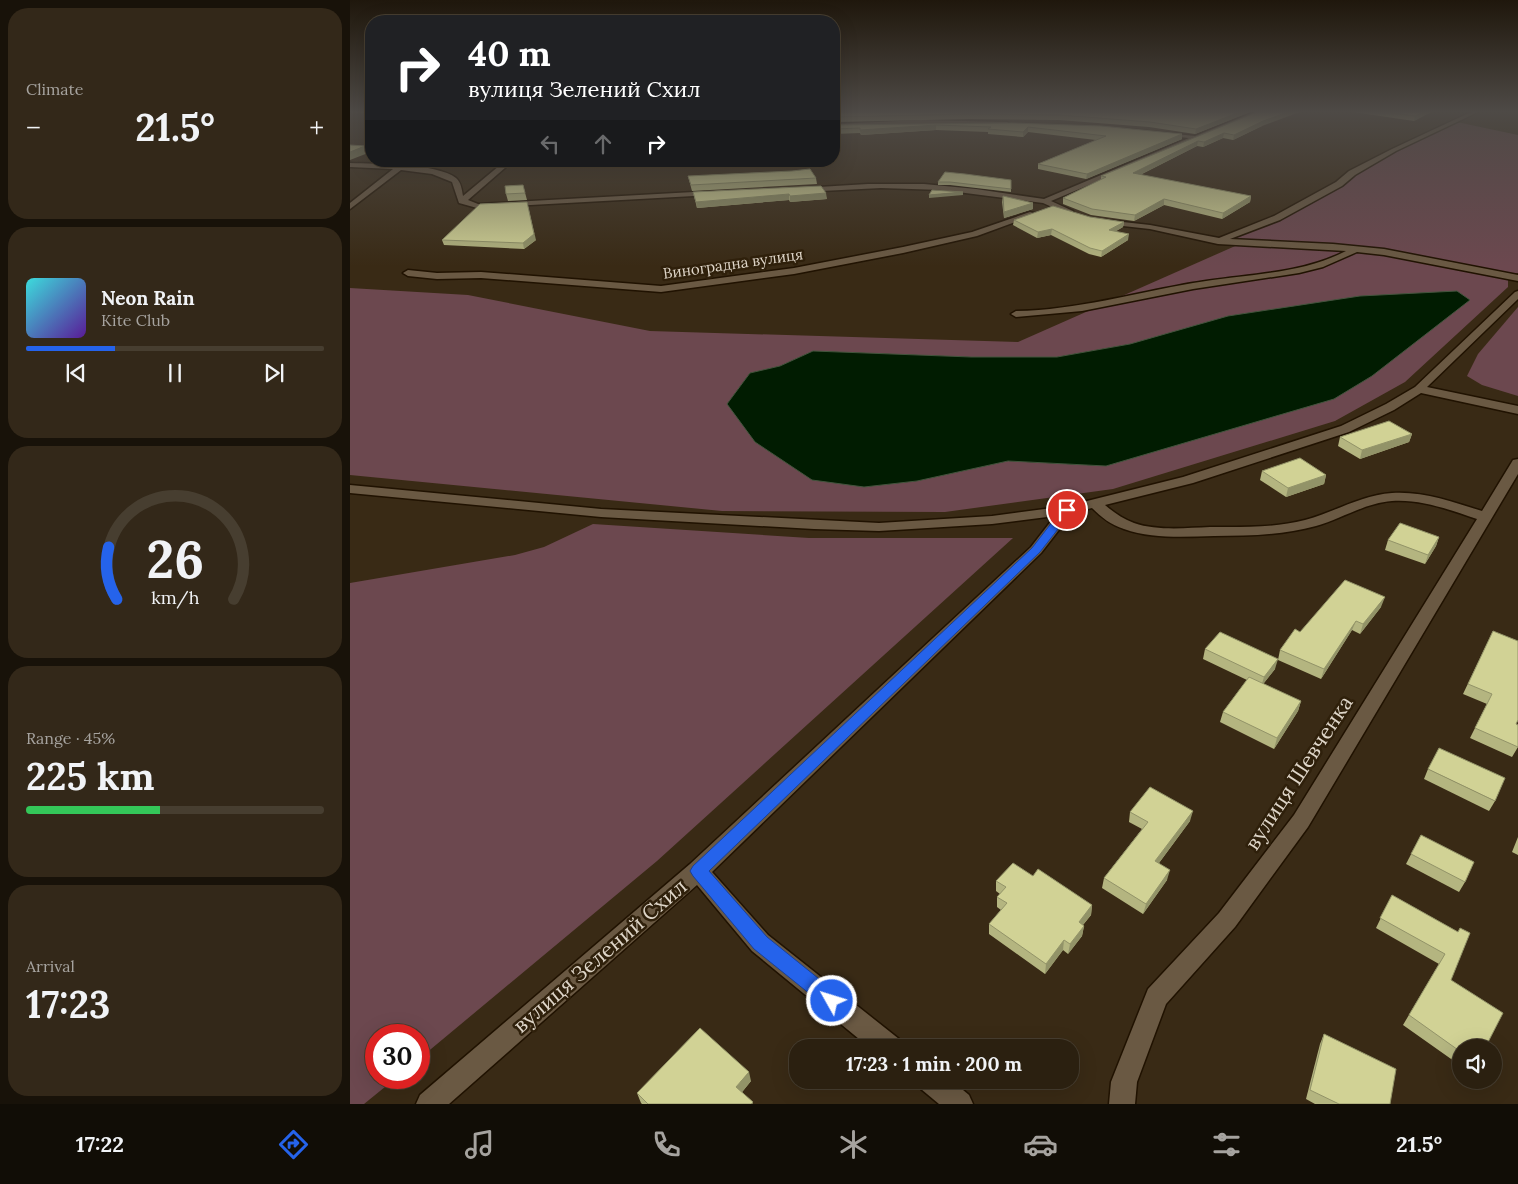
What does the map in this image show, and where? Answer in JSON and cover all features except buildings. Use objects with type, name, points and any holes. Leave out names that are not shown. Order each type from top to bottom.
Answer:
[{"type":"street","points":[[350,164],[365,165]]},
{"type":"street","name":"Виноградна вулиця","points":[[408,273],[437,276],[480,276],[661,289],[794,271],[974,234],[1049,204],[1136,164]]},
{"type":"street","points":[[1218,241],[1276,218],[1339,184],[1352,173],[1369,164]]},
{"type":"street","points":[[350,207],[400,167],[427,171],[455,181],[457,193],[462,201],[477,206],[506,206],[723,193]]},
{"type":"street","points":[[462,201],[503,167]]},
{"type":"street","points":[[790,190],[855,186],[908,186],[1007,195],[1049,204],[1081,216]]},
{"type":"street","points":[[1098,221],[1150,227],[1218,241],[1356,249],[1420,258],[1518,278]]},
{"type":"street","points":[[1016,314],[1066,310],[1194,286],[1278,274],[1319,265],[1345,256],[1356,249]]},
{"type":"street","points":[[350,489],[601,513],[879,527],[992,520],[1067,510],[1188,480],[1345,429],[1390,407],[1419,389],[1518,294]]},
{"type":"street","points":[[1419,389],[1518,410]]},
{"type":"street","name":"вулиця Шевченка","points":[[1122,1104],[1124,1082],[1157,997],[1227,920],[1301,821],[1518,463]]},
{"type":"street","points":[[1095,503],[1118,522],[1145,530],[1165,532],[1283,529],[1312,523],[1372,501],[1391,497],[1417,498],[1446,504],[1485,516]]},
{"type":"street","name":"вулиця Зелений Схил","points":[[429,1104],[698,871],[1036,550],[1067,510]]},
{"type":"street","points":[[698,871],[760,943],[879,1039]]},
{"type":"street","points":[[941,1089],[960,1104]]},
{"type":"shaded area","points":[[1370,164],[1518,164],[1518,273],[1508,276],[1508,287],[1405,382],[1335,421],[1113,489],[945,512],[722,511],[350,475],[350,288],[468,295],[650,331],[1018,342],[1242,243],[1230,237],[1277,218]],"holes":[[[1470,300],[1452,313],[1106,466],[1008,461],[917,481],[864,487],[727,404],[750,373],[780,366],[813,351],[971,357],[1057,357],[1130,344]]]},
{"type":"shaded area","points":[[1457,291],[1470,300],[1372,376],[1334,399],[1106,466],[1008,461],[917,481],[864,487],[812,480],[755,442],[727,404],[750,373],[780,366],[813,351],[971,357],[1057,357],[1130,344],[1228,316],[1360,296]]},
{"type":"shaded area","points":[[1518,307],[1518,396],[1482,385],[1467,376],[1478,354]]},
{"type":"shaded area","points":[[593,524],[809,538],[1013,538],[657,861],[430,1050],[430,1024],[365,1024],[365,1089],[382,1089],[364,1104],[350,1104],[350,583],[515,555],[544,547]]},
{"type":"route","points":[[832,1001],[760,943],[698,871],[1036,550],[1067,510]]}]
